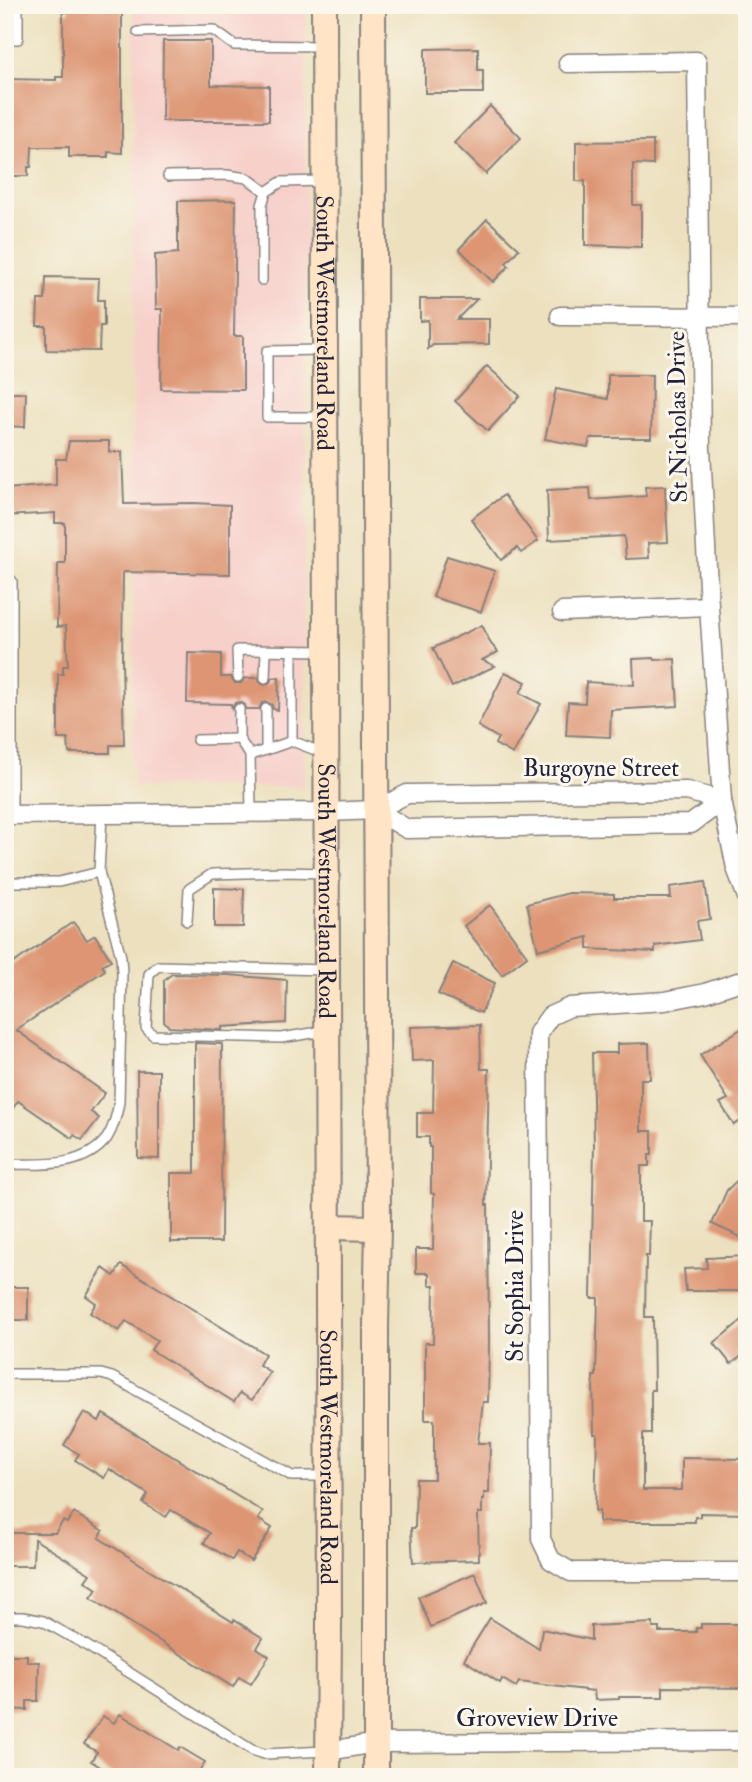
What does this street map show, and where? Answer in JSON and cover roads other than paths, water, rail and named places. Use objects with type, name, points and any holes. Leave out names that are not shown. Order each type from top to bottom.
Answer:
[{"type":"main road","name":"South Westmoreland Road","points":[[324,5],[328,1777]]},
{"type":"main road","name":"South Westmoreland Road","points":[[373,5],[376,1777]]},
{"type":"main road","points":[[328,1227],[377,1227]]},
{"type":"street","name":"St Nicholas Drive","points":[[568,63],[697,61],[701,449],[709,606],[722,802],[736,868],[747,897]]},
{"type":"street","points":[[560,316],[747,317]]},
{"type":"street","points":[[562,612],[709,606]]},
{"type":"street","name":"Burgoyne Street","points":[[9,815],[376,810],[407,794],[687,791],[722,802]]},
{"type":"street","points":[[376,810],[407,829],[677,825],[691,824],[722,802]]},
{"type":"street","name":"St Sophia Drive","points":[[747,979],[705,993],[665,1001],[570,1007],[550,1016],[538,1033],[538,1060],[541,1539],[551,1560],[571,1572],[747,1572]]},
{"type":"street","name":"Groveview Drive","points":[[328,1751],[376,1743],[747,1741]]},
{"type":"lane","points":[[5,39],[18,39],[18,5]]},
{"type":"lane","points":[[138,32],[213,30],[234,45],[324,46]]},
{"type":"lane","points":[[168,176],[227,175],[247,178],[266,192]]},
{"type":"lane","points":[[261,280],[261,205],[266,192],[281,182],[325,181]]},
{"type":"lane","points":[[326,350],[267,351],[267,417],[326,417]]},
{"type":"lane","points":[[5,581],[12,581],[9,646],[9,815]]},
{"type":"lane","points":[[238,677],[237,650],[327,651]]},
{"type":"lane","points":[[265,678],[266,651]]},
{"type":"lane","points":[[292,651],[292,741]]},
{"type":"lane","points":[[239,709],[239,739],[250,755],[251,813]]},
{"type":"lane","points":[[266,709],[266,750]]},
{"type":"lane","points":[[197,740],[239,739]]},
{"type":"lane","points":[[250,755],[292,741],[327,755]]},
{"type":"lane","points":[[5,1164],[54,1164],[81,1158],[96,1149],[108,1137],[115,1122],[119,1102],[122,973],[121,957],[99,872],[102,815]]},
{"type":"lane","points":[[5,882],[59,882],[99,872]]},
{"type":"lane","points":[[187,921],[189,889],[212,874],[327,873]]},
{"type":"lane","points":[[328,970],[158,966],[149,974],[146,1028],[153,1035],[281,1038],[328,1031]]},
{"type":"lane","points":[[5,1374],[101,1374],[112,1377],[292,1476],[329,1476]]},
{"type":"lane","points":[[5,1617],[43,1621],[252,1750],[264,1754],[328,1751]]}]
